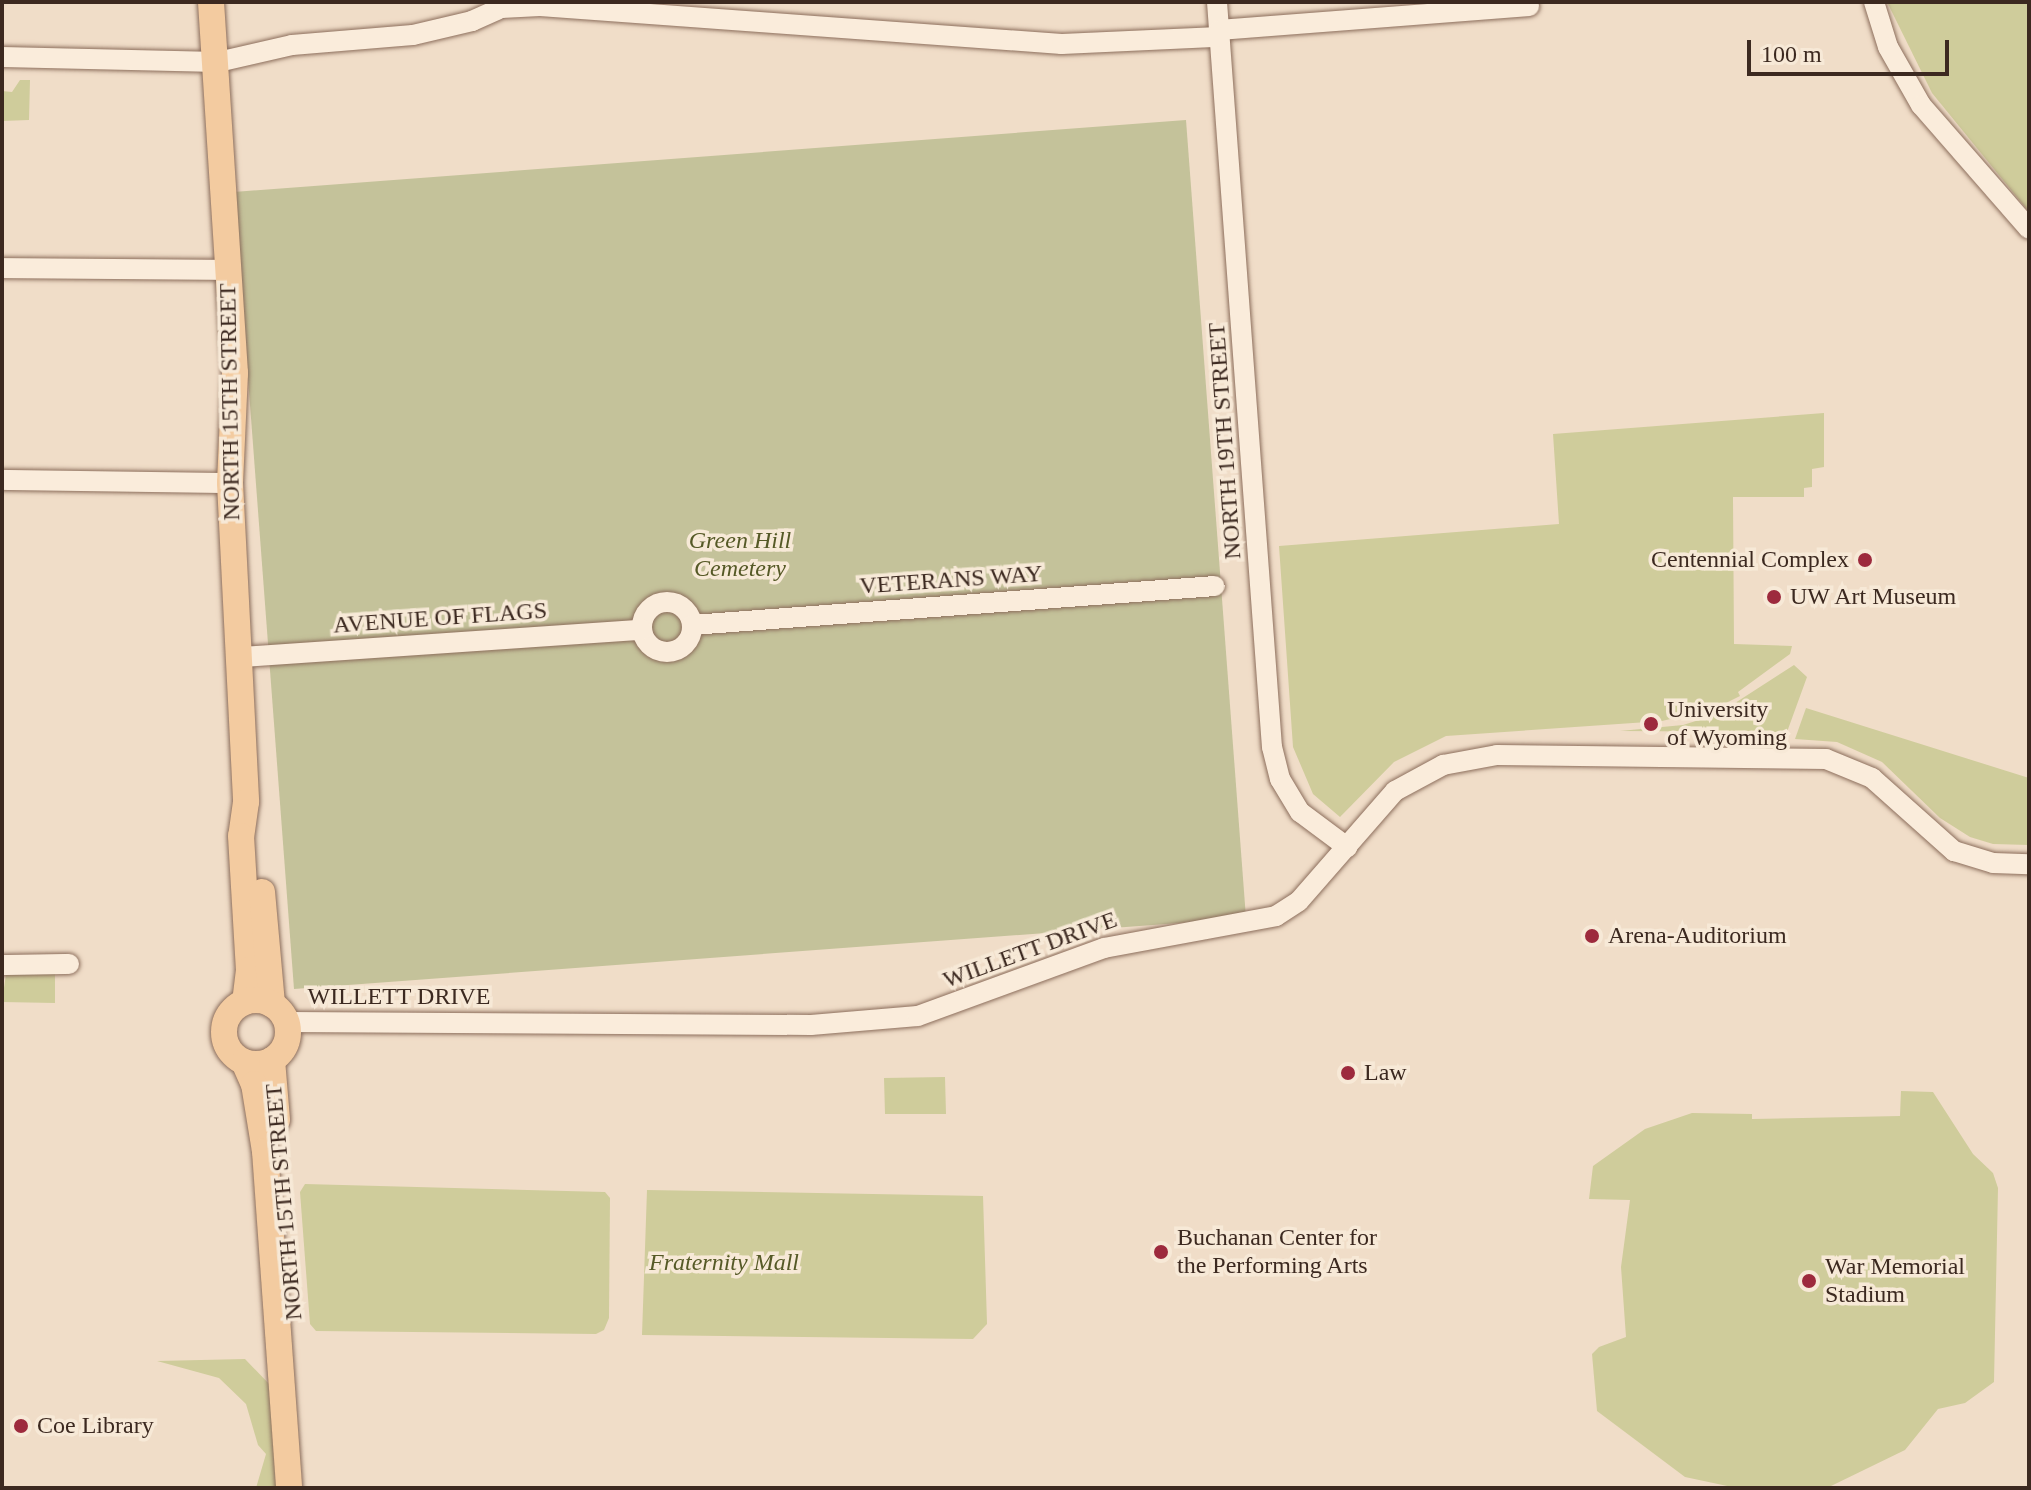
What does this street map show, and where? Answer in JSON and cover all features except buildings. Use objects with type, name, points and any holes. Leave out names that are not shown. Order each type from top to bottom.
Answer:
[{"type":"main road","name":"NORTH 15TH STREET","points":[[211,2],[218,62],[235,373],[230,483],[241,657],[246,802],[241,836],[249,970],[245,1002],[228,1016],[223,1030],[230,1051],[244,1062],[254,1084],[288,1343]]},
{"type":"main road","name":"NORTH 15TH STREET","points":[[246,802],[256,835],[279,1014],[286,1042],[272,1060],[288,1343]]},
{"type":"main road","points":[[245,1002],[279,1014]]},
{"type":"main road","name":"NORTH 15TH STREET","points":[[244,1062],[272,1060]]},
{"type":"main road","points":[[288,1343],[289,1488]]},
{"type":"main road","points":[[288,1343],[306,1488]]},
{"type":"street","name":"NORTH 19TH STREET","points":[[1217,2],[1272,747],[1280,779],[1300,812],[1347,847]]},
{"type":"street","points":[[1874,2],[1888,47],[1921,105],[2029,229]]},
{"type":"street","points":[[2,57],[218,62],[292,45],[413,35],[472,21],[501,8],[540,6],[1062,44],[1529,6]]},
{"type":"street","points":[[2,268],[227,270]]},
{"type":"street","points":[[2,480],[230,483]]},
{"type":"street","name":"VETERANS WAY","points":[[692,625],[1215,586]]},
{"type":"street","points":[[668,602],[687,612],[692,625],[688,640],[669,652],[649,644],[642,630],[649,610],[668,602]]},
{"type":"street","name":"AVENUE OF FLAGS","points":[[241,657],[642,630]]},
{"type":"street","name":"WILLETT DRIVE","points":[[279,1014],[811,1025],[918,1016],[1104,948],[1276,916],[1299,901],[1395,791],[1443,765],[1468,758],[1542,753],[1794,757],[1844,763],[1872,778],[1954,851],[1993,863],[2029,864]]},
{"type":"street","points":[[2,965],[69,964]]},
{"type":"green space","points":[[1887,2],[2029,2],[2029,212],[1932,93]]},
{"type":"green space","points":[[20,80],[30,80],[29,120],[2,121],[2,91],[12,92]]},
{"type":"green space","name":"Green Hill Cemetery","points":[[1186,120],[1246,918],[294,989],[234,192]]},
{"type":"green space","points":[[1824,413],[1824,467],[1812,469],[1812,487],[1804,488],[1804,497],[1733,497],[1734,644],[1792,646],[1790,654],[1738,692],[1740,696],[1716,708],[1662,721],[1446,736],[1394,762],[1340,817],[1313,794],[1293,747],[1279,546],[1559,524],[1553,434]]},
{"type":"green space","points":[[1794,665],[1807,677],[1787,732],[1620,731],[1683,725],[1718,714]]},
{"type":"green space","points":[[1806,708],[2029,778],[2029,845],[1993,844],[1970,837],[1940,818],[1882,762],[1837,742],[1795,739]]},
{"type":"green space","points":[[55,967],[55,1003],[2,1002],[6,974]]},
{"type":"green space","points":[[945,1077],[946,1114],[885,1114],[884,1078]]},
{"type":"green space","name":"War Memorial Stadium","points":[[1901,1091],[1933,1092],[1973,1154],[1993,1173],[1998,1188],[1994,1382],[1965,1403],[1938,1409],[1905,1450],[1831,1486],[1732,1487],[1685,1477],[1597,1411],[1592,1354],[1599,1347],[1626,1337],[1621,1267],[1630,1200],[1589,1199],[1593,1166],[1645,1129],[1692,1113],[1752,1114],[1752,1119],[1900,1116]]},
{"type":"green space","name":"Fraternity Mall","points":[[305,1184],[605,1192],[610,1198],[609,1318],[604,1330],[596,1334],[316,1331],[310,1324],[300,1192]]},
{"type":"green space","name":"Fraternity Mall","points":[[647,1190],[983,1196],[987,1324],[973,1339],[642,1335]]},
{"type":"green space","points":[[245,1359],[272,1387],[276,1488],[256,1488],[266,1454],[258,1445],[246,1404],[219,1378],[157,1361]]},
{"type":"place","name":"Centennial Complex","points":[[1865,560]]},
{"type":"place","name":"UW Art Museum","points":[[1774,597]]},
{"type":"place","name":"University of Wyoming","points":[[1651,724]]},
{"type":"place","name":"Arena-Auditorium","points":[[1592,936]]},
{"type":"place","name":"Law","points":[[1348,1073]]},
{"type":"place","name":"Buchanan Center for the Performing Arts","points":[[1161,1252]]},
{"type":"place","name":"War Memorial Stadium","points":[[1809,1281]]},
{"type":"place","name":"Coe Library","points":[[21,1426]]}]
